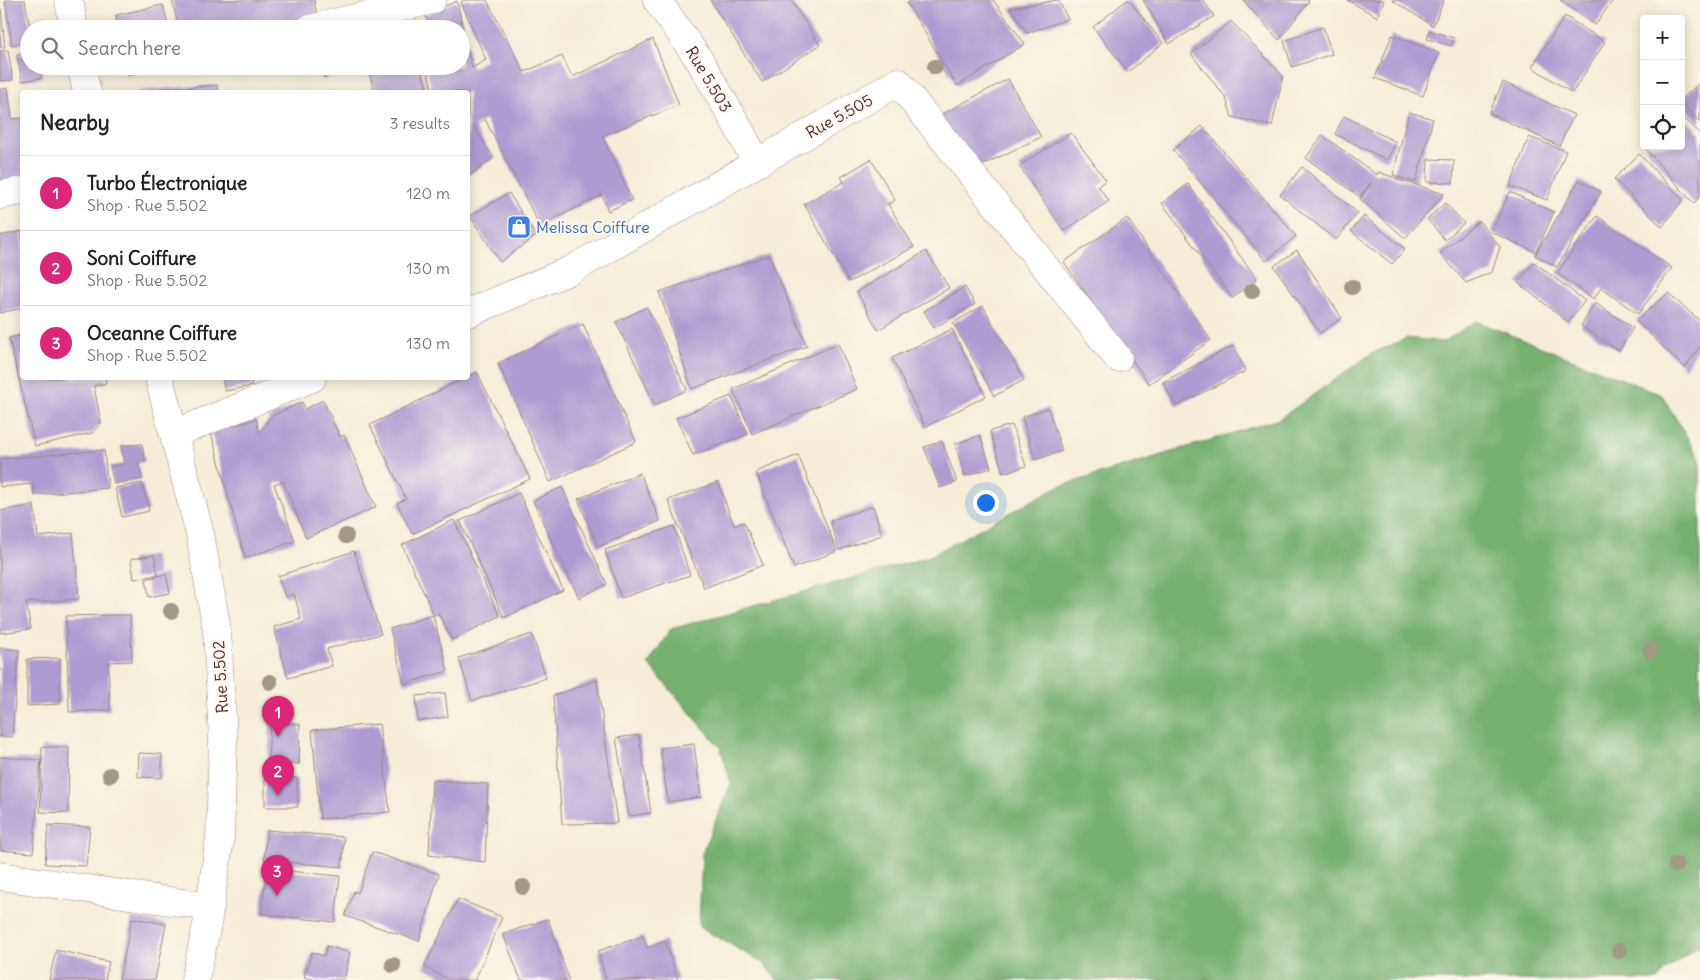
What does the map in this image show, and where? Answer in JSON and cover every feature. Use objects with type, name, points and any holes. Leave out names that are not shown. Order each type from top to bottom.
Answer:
[{"type":"street","points":[[69,0],[72,20]]},
{"type":"street","points":[[347,20],[432,0]]},
{"type":"street","name":"Rue 5.503","points":[[657,0],[700,61],[756,162]]},
{"type":"street","points":[[83,75],[87,90]]},
{"type":"street","name":"Rue 5.505","points":[[470,312],[571,270],[898,82],[1118,358]]},
{"type":"street","points":[[0,195],[20,191]]},
{"type":"street","name":"Rue 5.502","points":[[160,380],[200,534],[217,630],[223,749],[220,838],[207,925],[195,980]]},
{"type":"street","points":[[174,434],[307,380]]},
{"type":"street","points":[[0,876],[210,907]]},
{"type":"green space","points":[[1476,321],[1662,395],[1700,459],[1700,945],[1664,971],[1659,980],[777,980],[763,963],[699,927],[702,854],[731,783],[720,747],[648,664],[671,629],[928,557],[1057,487],[1279,419],[1371,354],[1407,338],[1443,342]]},
{"type":"building","points":[[5,0],[25,0],[28,20],[20,20],[20,44],[12,45]]},
{"type":"building","points":[[172,0],[314,0],[318,20],[177,20]]},
{"type":"building","points":[[465,0],[487,0],[524,72],[562,56],[572,77],[653,39],[679,105],[602,136],[632,200],[608,211],[602,195],[540,226],[485,119],[474,127],[494,158],[470,175],[470,90],[432,90],[428,75],[470,75],[470,59],[472,68],[486,60],[461,2]]},
{"type":"building","points":[[710,0],[791,0],[820,45],[762,82]]},
{"type":"building","points":[[913,0],[993,0],[1025,44],[957,86],[907,3]]},
{"type":"building","points":[[1058,0],[1068,19],[1027,33],[1010,8]]},
{"type":"building","points":[[1129,0],[1163,43],[1128,72],[1093,27]]},
{"type":"building","points":[[1143,0],[1203,0],[1214,16],[1169,44]]},
{"type":"building","points":[[1243,0],[1308,0],[1309,1],[1279,40]]},
{"type":"building","points":[[1347,0],[1384,0],[1378,17]]},
{"type":"building","points":[[1392,0],[1444,0],[1433,26]]},
{"type":"building","points":[[1560,0],[1613,0],[1595,25]]},
{"type":"building","points":[[457,1],[461,20],[428,20],[425,15]]},
{"type":"building","points":[[163,5],[167,20],[117,20],[116,15]]},
{"type":"building","points":[[1,9],[5,47],[0,47]]},
{"type":"building","points":[[1565,16],[1605,42],[1572,93],[1532,67]]},
{"type":"building","points":[[1231,21],[1283,76],[1272,126],[1232,117],[1226,98],[1191,54]]},
{"type":"building","points":[[1323,27],[1332,54],[1292,67],[1284,41]]},
{"type":"building","points":[[1429,30],[1454,38],[1451,46],[1427,39]]},
{"type":"building","points":[[1392,35],[1439,53],[1423,96],[1375,78]]},
{"type":"building","points":[[8,50],[13,80],[0,81],[0,51]]},
{"type":"building","points":[[20,54],[20,71],[17,55]]},
{"type":"building","points":[[21,75],[42,75],[42,78],[22,81]]},
{"type":"building","points":[[370,75],[423,75],[427,90],[374,90]]},
{"type":"building","points":[[1008,79],[1041,137],[972,170],[935,118]]},
{"type":"building","points":[[1503,82],[1574,115],[1559,146],[1489,113]]},
{"type":"building","points":[[1700,82],[1700,123],[1685,106],[1685,96]]},
{"type":"building","points":[[217,85],[218,90],[151,90]]},
{"type":"building","points":[[8,88],[12,119],[20,118],[20,178],[0,183],[0,89]]},
{"type":"building","points":[[1409,112],[1433,119],[1416,182],[1393,175]]},
{"type":"building","points":[[1344,116],[1396,142],[1387,160],[1335,134]]},
{"type":"building","points":[[1685,119],[1700,133],[1700,195],[1694,204],[1647,150],[1685,150]]},
{"type":"building","points":[[1202,126],[1296,236],[1266,261],[1173,150]]},
{"type":"building","points":[[1071,133],[1106,180],[1098,186],[1109,201],[1064,231],[1019,166]]},
{"type":"building","points":[[1322,135],[1377,175],[1378,172],[1444,194],[1405,238],[1360,199],[1371,183],[1360,197],[1306,158]]},
{"type":"building","points":[[1529,137],[1566,151],[1547,200],[1510,186]]},
{"type":"building","points":[[1639,154],[1683,200],[1662,227],[1614,179]]},
{"type":"building","points":[[871,159],[895,200],[888,204],[914,247],[849,282],[804,204],[844,182],[841,177]]},
{"type":"building","points":[[1428,159],[1454,160],[1453,183],[1427,182]]},
{"type":"building","points":[[1302,167],[1358,213],[1336,240],[1280,195]]},
{"type":"building","points":[[1579,180],[1601,192],[1557,267],[1535,255]]},
{"type":"building","points":[[1188,184],[1257,279],[1232,298],[1162,203]]},
{"type":"building","points":[[1510,192],[1554,212],[1536,252],[1491,232]]},
{"type":"building","points":[[509,193],[536,236],[500,262],[470,216]]},
{"type":"building","points":[[1445,203],[1464,223],[1445,240],[1427,219]]},
{"type":"building","points":[[1364,216],[1405,249],[1392,264],[1351,231]]},
{"type":"building","points":[[1597,216],[1672,268],[1638,314],[1601,288],[1594,299],[1557,273]]},
{"type":"building","points":[[1127,218],[1211,340],[1149,384],[1064,262]]},
{"type":"building","points":[[1479,221],[1500,247],[1492,272],[1466,283],[1440,253]]},
{"type":"building","points":[[20,231],[20,308],[0,313],[0,236]]},
{"type":"building","points":[[1297,250],[1342,318],[1320,333],[1274,266]]},
{"type":"building","points":[[926,251],[949,288],[878,330],[857,292]]},
{"type":"building","points":[[769,255],[807,346],[692,389],[659,292]]},
{"type":"building","points":[[1534,262],[1585,301],[1568,322],[1518,283]]},
{"type":"building","points":[[965,287],[975,304],[934,328],[924,311]]},
{"type":"building","points":[[1668,293],[1700,321],[1700,346],[1685,368],[1636,321]]},
{"type":"building","points":[[1595,303],[1633,328],[1619,351],[1581,326]]},
{"type":"building","points":[[983,306],[1024,380],[994,396],[953,323]]},
{"type":"building","points":[[647,307],[687,390],[655,405],[616,322]]},
{"type":"building","points":[[583,324],[636,442],[550,482],[498,363]]},
{"type":"building","points":[[952,329],[986,396],[925,427],[892,358]]},
{"type":"building","points":[[20,335],[20,380],[105,380],[106,383],[94,386],[101,423],[92,433],[35,446],[9,338]]},
{"type":"building","points":[[838,344],[857,389],[752,434],[733,389]]},
{"type":"building","points":[[1233,346],[1246,371],[1176,406],[1163,382]]},
{"type":"building","points":[[477,372],[530,479],[412,534],[397,503],[406,499],[370,425],[461,380],[470,380],[470,375]]},
{"type":"building","points":[[222,380],[251,380],[252,386],[225,391]]},
{"type":"building","points":[[731,396],[748,434],[693,455],[676,418]]},
{"type":"building","points":[[323,400],[340,437],[344,435],[376,507],[306,538],[283,481],[274,484],[295,541],[245,558],[211,432],[256,419],[259,432],[272,416],[302,402],[305,409]]},
{"type":"building","points":[[1048,408],[1062,451],[1035,460],[1022,417]]},
{"type":"building","points":[[1012,425],[1026,466],[1003,473],[990,431]]},
{"type":"building","points":[[980,435],[991,468],[965,476],[955,444]]},
{"type":"building","points":[[942,441],[957,482],[940,488],[924,447]]},
{"type":"building","points":[[142,444],[145,462],[138,463],[142,479],[114,484],[110,466],[124,464],[121,446]]},
{"type":"building","points":[[104,450],[108,488],[34,495],[33,484],[0,487],[0,459]]},
{"type":"building","points":[[798,455],[837,551],[794,568],[756,472]]},
{"type":"building","points":[[640,473],[660,521],[598,547],[578,499]]},
{"type":"building","points":[[718,482],[734,526],[744,522],[763,565],[704,588],[668,500]]},
{"type":"building","points":[[142,483],[149,511],[122,517],[115,488]]},
{"type":"building","points":[[562,487],[607,584],[579,598],[533,501]]},
{"type":"building","points":[[519,493],[563,590],[504,618],[460,521]]},
{"type":"building","points":[[34,505],[38,537],[73,533],[79,599],[26,603],[31,629],[0,633],[0,511]]},
{"type":"building","points":[[873,506],[882,535],[839,550],[830,521]]},
{"type":"building","points":[[454,520],[500,616],[452,640],[438,613],[434,615],[402,545]]},
{"type":"building","points":[[674,526],[690,575],[621,598],[605,550]]},
{"type":"building","points":[[354,551],[381,634],[327,649],[332,666],[288,678],[274,627],[301,619],[294,594],[285,597],[278,576]]},
{"type":"building","points":[[154,555],[158,575],[134,579],[131,559]]},
{"type":"building","points":[[166,574],[170,593],[149,597],[146,579]]},
{"type":"building","points":[[130,615],[132,661],[108,662],[110,710],[69,712],[66,616]]},
{"type":"building","points":[[433,615],[448,671],[404,684],[390,629]]},
{"type":"building","points":[[532,634],[546,678],[472,701],[459,658]]},
{"type":"building","points":[[0,648],[19,650],[12,737],[0,737]]},
{"type":"building","points":[[60,658],[60,704],[27,706],[27,659]]},
{"type":"building","points":[[597,680],[617,823],[562,824],[553,696]]},
{"type":"building","points":[[445,693],[448,717],[418,721],[416,696]]},
{"type":"building","points":[[270,723],[300,724],[299,764],[268,763]]},
{"type":"building","points":[[379,724],[390,812],[320,819],[312,730]]},
{"type":"building","points":[[639,735],[651,813],[629,816],[616,738]]},
{"type":"building","points":[[694,744],[701,797],[668,802],[660,748]]},
{"type":"building","points":[[42,747],[69,747],[68,813],[40,812]]},
{"type":"building","points":[[139,753],[162,754],[162,778],[138,777]]},
{"type":"building","points":[[0,757],[41,760],[33,853],[0,850]]},
{"type":"building","points":[[265,777],[297,778],[298,807],[265,807]]},
{"type":"building","points":[[432,780],[488,784],[485,862],[429,855]]},
{"type":"building","points":[[48,825],[90,827],[86,866],[45,864]]},
{"type":"building","points":[[267,830],[344,837],[342,867],[264,860]]},
{"type":"building","points":[[372,852],[439,874],[419,941],[345,916],[354,891],[358,893]]},
{"type":"building","points":[[267,869],[340,876],[335,922],[261,914]]},
{"type":"building","points":[[458,899],[502,917],[475,980],[450,980],[424,967]]},
{"type":"building","points":[[132,918],[166,924],[155,980],[119,980]]},
{"type":"building","points":[[548,919],[569,980],[521,980],[503,934]]},
{"type":"building","points":[[643,936],[647,948],[665,941],[678,980],[606,980],[598,951]]},
{"type":"building","points":[[327,946],[350,953],[344,980],[315,980],[304,977],[312,952],[324,956]]},
{"type":"building","points":[[56,950],[109,962],[105,980],[49,980]]},
{"type":"place","name":"Melissa Coiffure","points":[[519,227]]},
{"type":"place","name":"Turbo Électronique","points":[[278,737]]},
{"type":"place","name":"Soni Coiffure","points":[[278,796]]},
{"type":"place","name":"Oceanne Coiffure","points":[[277,896]]}]
